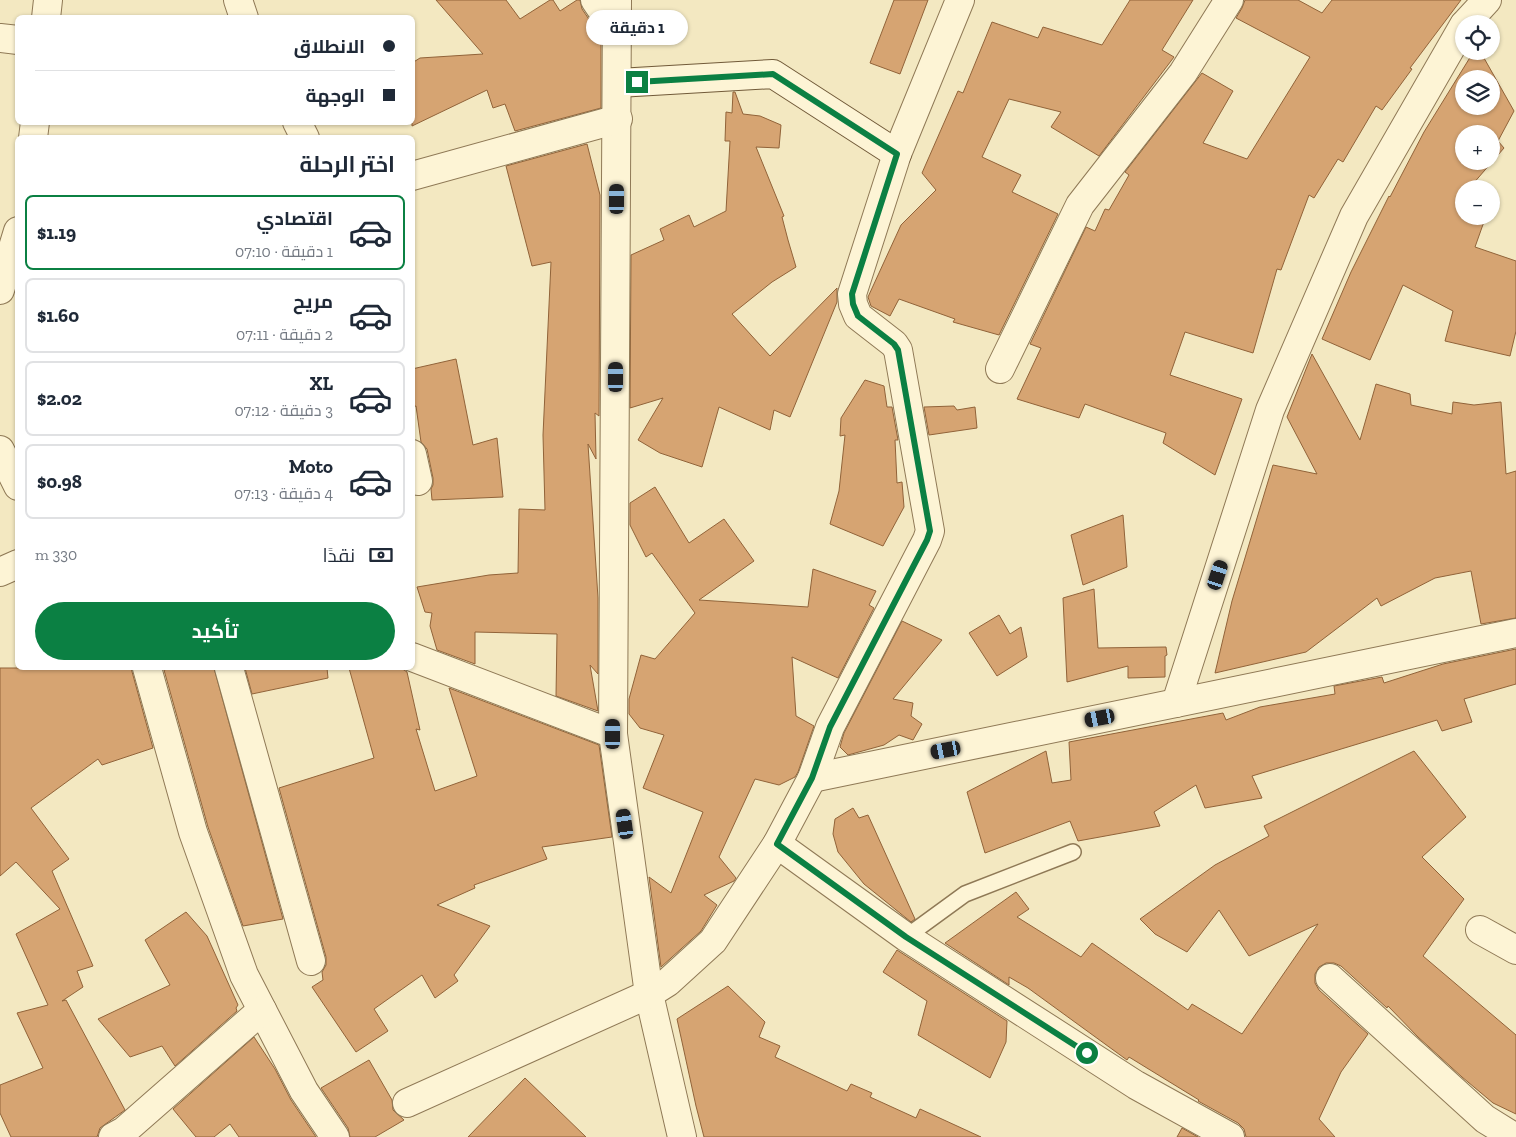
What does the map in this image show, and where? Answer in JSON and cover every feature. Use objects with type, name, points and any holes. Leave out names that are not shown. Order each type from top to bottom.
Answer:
[{"type":"street","points":[[46,15],[48,0]]},
{"type":"street","points":[[238,0],[243,15]]},
{"type":"street","points":[[595,0],[618,34]]},
{"type":"street","points":[[617,0],[618,119],[613,734],[649,994],[682,1137]]},
{"type":"street","points":[[407,1103],[649,994],[668,982],[713,941],[777,844],[812,778],[830,727],[930,531],[898,350],[894,344],[858,316],[853,304],[852,294],[897,154],[960,0]]},
{"type":"street","points":[[1000,369],[1080,205],[1183,73],[1229,0]]},
{"type":"street","points":[[1473,15],[1487,0]]},
{"type":"street","points":[[0,38],[15,40]]},
{"type":"street","points":[[1176,703],[1274,402],[1354,216],[1455,40]]},
{"type":"street","points":[[618,83],[773,74],[897,154]]},
{"type":"street","points":[[415,175],[618,119]]},
{"type":"street","points":[[0,290],[15,241]]},
{"type":"street","points":[[0,450],[15,480]]},
{"type":"street","points":[[415,468],[418,481]]},
{"type":"street","points":[[0,572],[15,565]]},
{"type":"street","points":[[812,778],[1516,633]]},
{"type":"street","points":[[415,658],[613,734]]},
{"type":"street","points":[[148,670],[193,832],[244,976],[304,1091],[335,1137]]},
{"type":"street","points":[[230,670],[312,962]]},
{"type":"street","points":[[777,844],[906,937],[1136,1085],[1230,1137]]},
{"type":"street","points":[[1480,930],[1516,950]]},
{"type":"street","points":[[1330,978],[1485,1119],[1514,1137]]},
{"type":"street","points":[[113,1137],[124,1131],[262,1010]]},
{"type":"lane","points":[[906,937],[965,894],[1073,852]]},
{"type":"building","points":[[436,0],[506,0],[520,19],[550,0],[553,0],[560,11],[580,0],[582,9],[601,37],[601,108],[515,131],[505,104],[493,108],[487,90],[415,125],[415,61],[420,58],[483,54]]},
{"type":"building","points":[[894,0],[928,0],[900,74],[870,63]]},
{"type":"building","points":[[1130,0],[1193,0],[1162,50],[1174,57],[1099,156],[1051,127],[1061,112],[1009,99],[982,157],[1021,175],[1012,192],[1058,214],[999,335],[953,322],[955,319],[899,299],[890,316],[871,306],[868,297],[901,225],[936,190],[922,173],[958,91],[963,93],[992,22],[1038,38],[1043,27],[1102,45]]},
{"type":"building","points":[[1245,0],[1298,0],[1322,13],[1332,0],[1461,0],[1410,68],[1412,69],[1382,110],[1376,106],[1343,162],[1338,159],[1314,198],[1309,195],[1281,270],[1277,269],[1253,353],[1185,332],[1170,375],[1242,399],[1215,475],[1163,443],[1166,433],[1085,404],[1079,418],[1017,399],[1041,348],[1030,344],[1086,227],[1095,231],[1105,209],[1109,210],[1129,175],[1125,172],[1202,73],[1233,91],[1203,143],[1247,159],[1310,57],[1236,18]]},
{"type":"building","points":[[1468,60],[1485,60],[1491,70],[1462,70]]},
{"type":"building","points":[[1455,82],[1455,115],[1500,115],[1500,86],[1514,111],[1500,137],[1500,125],[1455,125],[1455,170],[1485,170],[1476,180],[1455,180],[1455,225],[1483,225],[1475,247],[1516,261],[1516,331],[1510,356],[1445,341],[1453,311],[1403,285],[1370,360],[1322,339],[1351,272],[1424,132]]},
{"type":"building","points":[[733,92],[735,92],[743,114],[760,116],[781,125],[779,148],[756,147],[784,216],[782,217],[796,267],[772,282],[732,314],[770,356],[837,288],[837,302],[790,417],[774,410],[770,430],[719,407],[702,467],[660,453],[638,440],[663,398],[630,408],[631,255],[664,240],[660,229],[689,215],[694,227],[726,211],[730,141],[725,141],[726,112],[732,113]]},
{"type":"building","points":[[1500,143],[1504,148],[1500,153]]},
{"type":"building","points":[[587,144],[600,195],[599,416],[595,413],[596,459],[588,444],[598,598],[598,674],[590,665],[598,711],[556,696],[557,634],[475,632],[475,664],[437,650],[430,626],[432,613],[425,612],[417,587],[489,575],[518,573],[519,509],[545,510],[543,435],[551,262],[532,266],[506,166]]},
{"type":"building","points":[[1312,354],[1360,440],[1376,384],[1410,394],[1411,405],[1452,414],[1453,402],[1474,405],[1501,402],[1506,474],[1516,471],[1516,618],[1481,624],[1471,571],[1435,578],[1381,606],[1377,598],[1306,652],[1215,673],[1232,601],[1273,465],[1317,474],[1287,417]]},
{"type":"building","points":[[456,359],[473,445],[497,438],[503,497],[432,500],[433,478],[427,449],[421,442],[415,406],[415,368]]},
{"type":"building","points":[[865,380],[884,386],[887,407],[892,407],[898,440],[895,440],[897,483],[902,482],[904,507],[883,546],[830,524],[839,491],[845,435],[840,436],[841,418]]},
{"type":"building","points":[[954,406],[957,410],[975,407],[977,428],[929,435],[924,407]]},
{"type":"building","points":[[655,487],[689,543],[724,519],[754,561],[699,600],[808,607],[813,569],[876,591],[869,605],[874,608],[838,678],[792,657],[796,716],[814,726],[798,772],[795,777],[779,785],[755,779],[719,857],[736,878],[734,881],[704,895],[717,905],[701,931],[661,967],[649,877],[671,893],[703,812],[643,788],[664,735],[640,728],[629,714],[629,699],[641,655],[655,659],[695,613],[652,553],[646,557],[630,525],[630,503]]},
{"type":"building","points":[[1123,515],[1127,567],[1083,585],[1071,535]]},
{"type":"building","points":[[1094,589],[1098,648],[1166,647],[1165,677],[1128,678],[1128,666],[1067,682],[1063,598]]},
{"type":"building","points":[[999,615],[1010,634],[1021,627],[1027,657],[997,676],[969,633]]},
{"type":"building","points":[[902,621],[942,640],[893,699],[913,703],[911,716],[922,724],[913,740],[899,735],[884,745],[848,755],[840,747],[844,733]]},
{"type":"building","points":[[1516,649],[1516,684],[1464,699],[1472,722],[1442,731],[1437,720],[1252,776],[1262,798],[1205,808],[1196,785],[1154,812],[1160,826],[1078,841],[1070,821],[985,853],[967,792],[1046,751],[1052,783],[1071,780],[1069,742],[1223,713],[1226,720],[1260,707],[1335,694],[1334,686],[1382,677],[1384,683],[1443,664]]},
{"type":"building","points":[[0,668],[15,668],[15,670],[132,670],[153,748],[102,765],[98,759],[31,808],[69,859],[52,871],[93,966],[77,971],[83,987],[62,1001],[66,1000],[125,1110],[100,1128],[97,1137],[11,1137],[0,1113],[0,1085],[43,1068],[17,1013],[48,1005],[16,934],[60,909],[16,862],[0,876]]},
{"type":"building","points":[[164,670],[215,670],[283,919],[243,926],[208,827]]},
{"type":"building","points":[[246,670],[327,670],[328,678],[252,694]]},
{"type":"building","points":[[350,670],[404,670],[407,672],[420,730],[416,729],[435,791],[477,776],[449,688],[599,745],[612,837],[542,847],[547,859],[474,885],[475,888],[437,905],[490,926],[454,975],[458,981],[435,998],[422,975],[374,1009],[388,1031],[356,1052],[312,987],[323,980],[322,972],[326,965],[326,957],[279,788],[374,758]]},
{"type":"building","points":[[1414,751],[1466,817],[1422,857],[1464,899],[1423,956],[1516,1035],[1516,1114],[1493,1103],[1462,1077],[1418,1037],[1388,1006],[1387,1008],[1341,966],[1334,963],[1326,963],[1319,967],[1315,974],[1315,983],[1319,990],[1368,1034],[1341,1072],[1319,1119],[1335,1137],[1246,1137],[1244,1129],[1238,1123],[1198,1101],[1129,1057],[1127,1060],[1028,988],[1009,977],[1009,985],[945,943],[1016,892],[1029,909],[1017,917],[1081,957],[1092,943],[1188,1010],[1192,1004],[1242,1034],[1318,924],[1249,956],[1219,910],[1187,952],[1155,934],[1140,919],[1215,865],[1269,836],[1264,826]]},
{"type":"building","points":[[853,808],[859,818],[868,815],[915,919],[911,922],[864,884],[838,852],[833,834],[835,819]]},
{"type":"building","points":[[186,912],[207,936],[238,1005],[237,1011],[175,1066],[162,1046],[130,1057],[98,1019],[170,985],[145,940]]},
{"type":"building","points":[[897,950],[1007,1021],[1006,1042],[990,1078],[918,1035],[927,1001],[883,972]]},
{"type":"building","points":[[728,986],[765,1022],[759,1037],[780,1046],[775,1057],[847,1091],[851,1084],[872,1093],[870,1097],[916,1118],[920,1109],[981,1137],[704,1137],[677,1019]]},
{"type":"building","points":[[254,1037],[275,1069],[291,1100],[316,1137],[239,1137],[230,1124],[214,1137],[196,1137],[173,1109]]},
{"type":"building","points":[[369,1060],[392,1100],[393,1110],[404,1120],[375,1137],[350,1137],[348,1128],[321,1088]]},
{"type":"building","points":[[525,1078],[586,1137],[468,1137]]},
{"type":"building","points":[[1182,1128],[1198,1137],[1177,1137]]},
{"type":"route","points":[[637,82],[773,74],[897,154],[852,294],[853,304],[858,316],[894,344],[898,350],[930,535],[830,727],[812,778],[777,844],[906,937],[1087,1053]]}]
